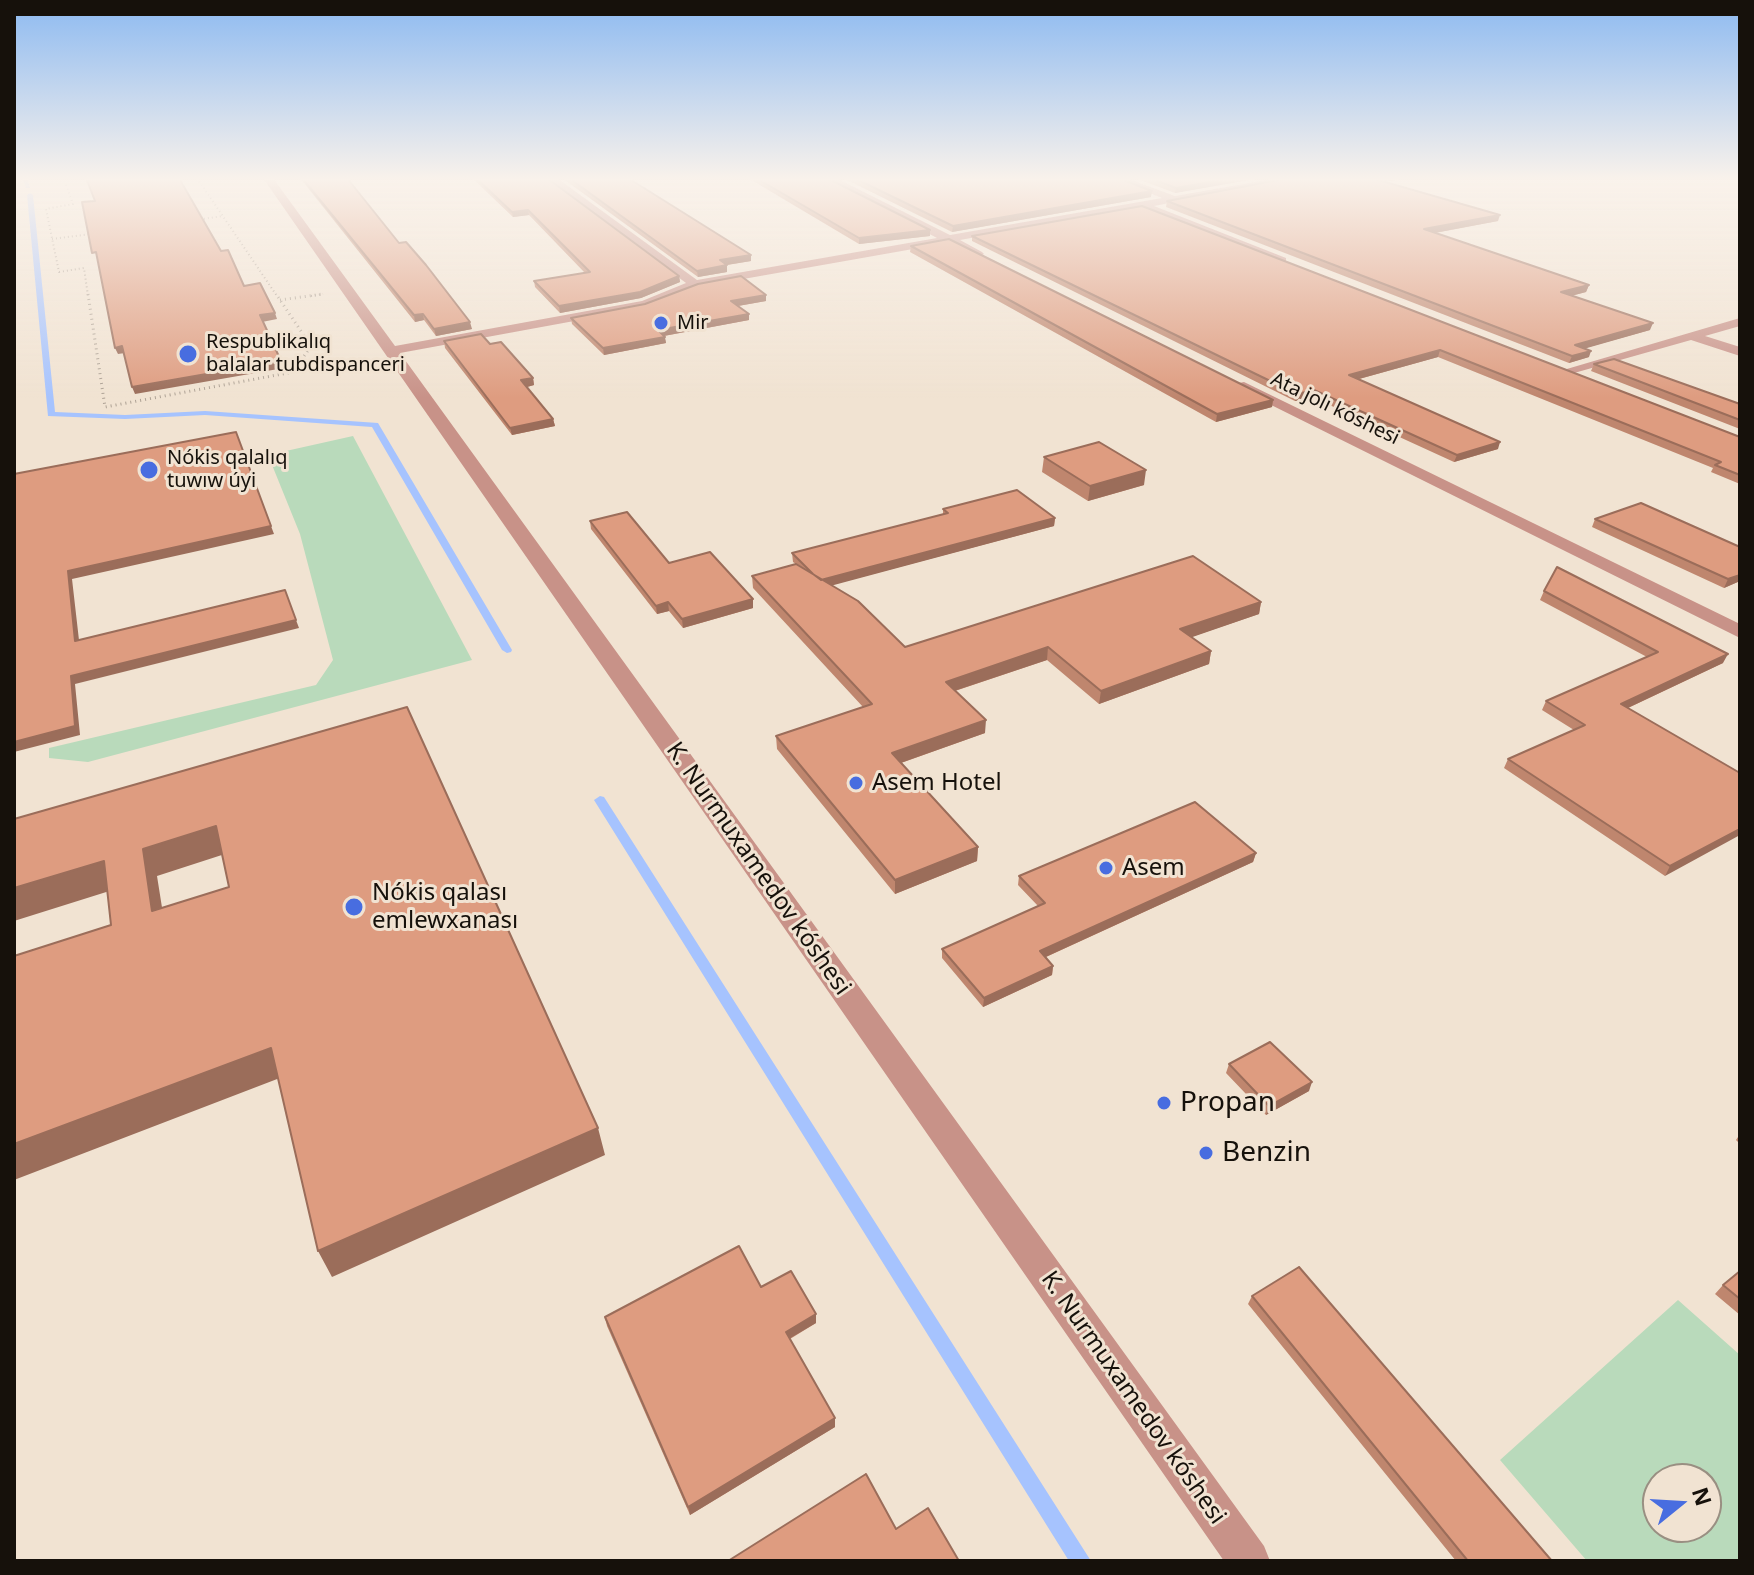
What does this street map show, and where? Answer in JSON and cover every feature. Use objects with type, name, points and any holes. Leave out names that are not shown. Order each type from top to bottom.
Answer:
[{"type":"street","name":"K. Nurmuxamedov kóshesi","points":[[320,252],[1249,1561]]},
{"type":"street","points":[[651,252],[695,284]]},
{"type":"street","points":[[391,351],[645,304],[695,284],[878,252]]},
{"type":"street","points":[[974,252],[991,260]]},
{"type":"street","points":[[1261,252],[1300,267]]},
{"type":"street","points":[[1567,371],[1740,322]]},
{"type":"street","points":[[1692,336],[1740,352]]},
{"type":"street","points":[[1552,365],[1595,382]]},
{"type":"street","name":"Ata jolı kóshesi","points":[[1232,379],[1740,632]]},
{"type":"path","points":[[55,252],[59,272],[84,268],[105,407],[293,372],[311,346],[247,252]]},
{"type":"path","points":[[280,300],[348,290]]},
{"type":"green space","points":[[353,436],[472,660],[88,762],[49,758],[49,748],[316,685],[333,660],[300,534],[268,455]]},
{"type":"green space","points":[[1678,1300],[1740,1355],[1740,1561],[1587,1561],[1500,1460]]},
{"type":"building","points":[[92,252],[229,252],[244,286],[260,283],[275,313],[260,315],[281,361],[132,387],[122,346],[115,348],[96,252]]},
{"type":"building","points":[[362,252],[414,252],[470,322],[434,329],[423,314],[414,315]]},
{"type":"building","points":[[570,252],[646,252],[679,276],[640,292],[559,306],[534,281],[590,272]]},
{"type":"building","points":[[670,252],[745,252],[751,255],[720,260],[727,265],[697,271]]},
{"type":"building","points":[[921,252],[974,252],[1273,400],[1217,414]]},
{"type":"building","points":[[1004,252],[1260,252],[1740,437],[1740,475],[1715,465],[1721,462],[1440,350],[1349,375],[1500,442],[1457,455],[1314,390],[1297,394]]},
{"type":"building","points":[[1299,252],[1490,252],[1589,285],[1561,292],[1653,323],[1575,345],[1591,351],[1572,356]]},
{"type":"building","points":[[741,276],[766,295],[731,301],[749,314],[658,330],[665,337],[603,348],[571,318],[645,304],[698,284]]},
{"type":"building","points":[[481,334],[490,344],[501,342],[533,378],[521,380],[553,419],[510,428],[444,341]]},
{"type":"building","points":[[1614,359],[1740,404],[1740,420],[1594,364]]},
{"type":"building","points":[[236,432],[271,526],[68,571],[75,641],[285,590],[296,620],[71,676],[75,726],[14,742],[14,474]]},
{"type":"building","points":[[1099,442],[1146,470],[1090,486],[1044,457]]},
{"type":"building","points":[[1017,490],[1055,518],[821,580],[792,553],[948,513],[943,509]]},
{"type":"building","points":[[1641,503],[1740,547],[1740,575],[1728,579],[1595,519]]},
{"type":"building","points":[[627,512],[669,563],[710,552],[753,599],[682,619],[668,602],[656,606],[590,521]]},
{"type":"building","points":[[1193,556],[1261,602],[1180,629],[1211,651],[1101,691],[1048,647],[946,682],[986,720],[892,753],[978,847],[895,880],[776,736],[872,704],[752,576],[796,564],[858,601],[905,647]]},
{"type":"building","points":[[1557,567],[1728,654],[1621,704],[1740,773],[1740,829],[1670,866],[1508,759],[1585,725],[1546,701],[1658,652],[1544,591]]},
{"type":"building","points":[[407,707],[598,1128],[318,1251],[271,1048],[14,1144],[14,956],[111,925],[104,861],[14,888],[14,819]],"holes":[[[216,826],[229,887],[152,911],[143,849]]]},
{"type":"building","points":[[1195,802],[1256,853],[1040,951],[1053,966],[984,998],[942,949],[1045,903],[1019,876]]},
{"type":"building","points":[[1270,1042],[1312,1082],[1269,1106],[1229,1064]]},
{"type":"building","points":[[739,1246],[761,1287],[791,1271],[816,1314],[786,1332],[835,1418],[688,1507],[605,1317]]},
{"type":"building","points":[[1299,1267],[1552,1561],[1468,1561],[1252,1296]]},
{"type":"building","points":[[1740,1271],[1740,1299],[1723,1285]]},
{"type":"building","points":[[866,1474],[896,1529],[928,1508],[959,1561],[728,1561]]},
{"type":"waterway","points":[[35,252],[51,414],[125,417],[205,413],[375,425],[507,650]]},
{"type":"waterway","points":[[600,800],[1081,1561]]},
{"type":"place","name":"Mir","points":[[661,323]]},
{"type":"place","name":"Respublikalıq balalar tubdispanceri","points":[[188,354]]},
{"type":"place","name":"Nókis qalalıq tuwıw úyi","points":[[149,470]]},
{"type":"place","name":"Asem Hotel","points":[[856,783]]},
{"type":"place","name":"Asem","points":[[1106,868]]},
{"type":"place","name":"Nókis qalası emlewxanası","points":[[354,907]]},
{"type":"place","name":"Propan","points":[[1164,1103]]},
{"type":"place","name":"Benzin","points":[[1206,1153]]}]
